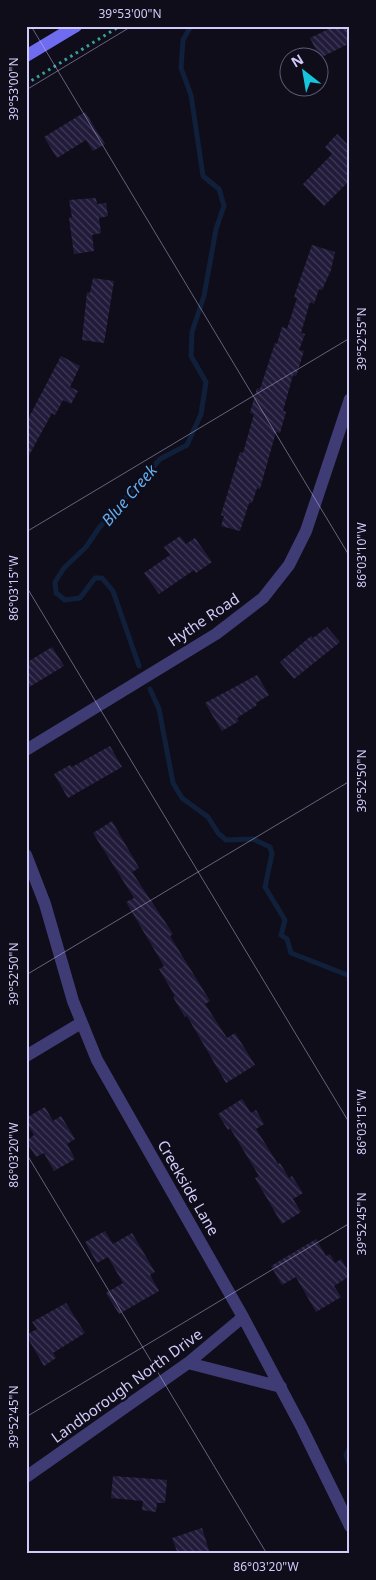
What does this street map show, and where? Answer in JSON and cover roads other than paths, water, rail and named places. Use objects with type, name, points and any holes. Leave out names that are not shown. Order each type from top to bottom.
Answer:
[{"type":"main road","points":[[26,56],[76,26]]},
{"type":"street","name":"Hythe Road","points":[[26,750],[216,634],[263,598],[288,566],[306,530],[349,406]]},
{"type":"street","name":"Creekside Lane","points":[[26,855],[45,904],[63,972],[81,1023],[112,1088],[243,1317],[281,1387],[350,1526]]},
{"type":"street","points":[[26,1056],[81,1023]]},
{"type":"street","name":"Landborough North Drive","points":[[26,1477],[188,1363],[243,1317]]},
{"type":"street","points":[[188,1363],[281,1387]]},
{"type":"waterway","name":"Blue Creek","points":[[139,666],[113,591],[102,578],[95,578],[80,598],[65,600],[56,593],[55,582],[64,568],[86,547],[99,528],[160,459],[187,445],[201,414],[206,382],[191,356],[192,332],[204,296],[216,229],[224,206],[219,189],[203,176],[191,95],[181,68],[183,40],[191,26]]},
{"type":"waterway","name":"Blue Creek","points":[[150,689],[159,709],[173,783],[182,798],[208,817],[218,833],[226,840],[253,839],[270,847],[272,854],[265,887],[285,920],[281,935],[287,939],[291,953],[350,976]]},
{"type":"waterway","name":"Blue Creek","points":[[350,1447],[346,1455],[350,1466]]}]
